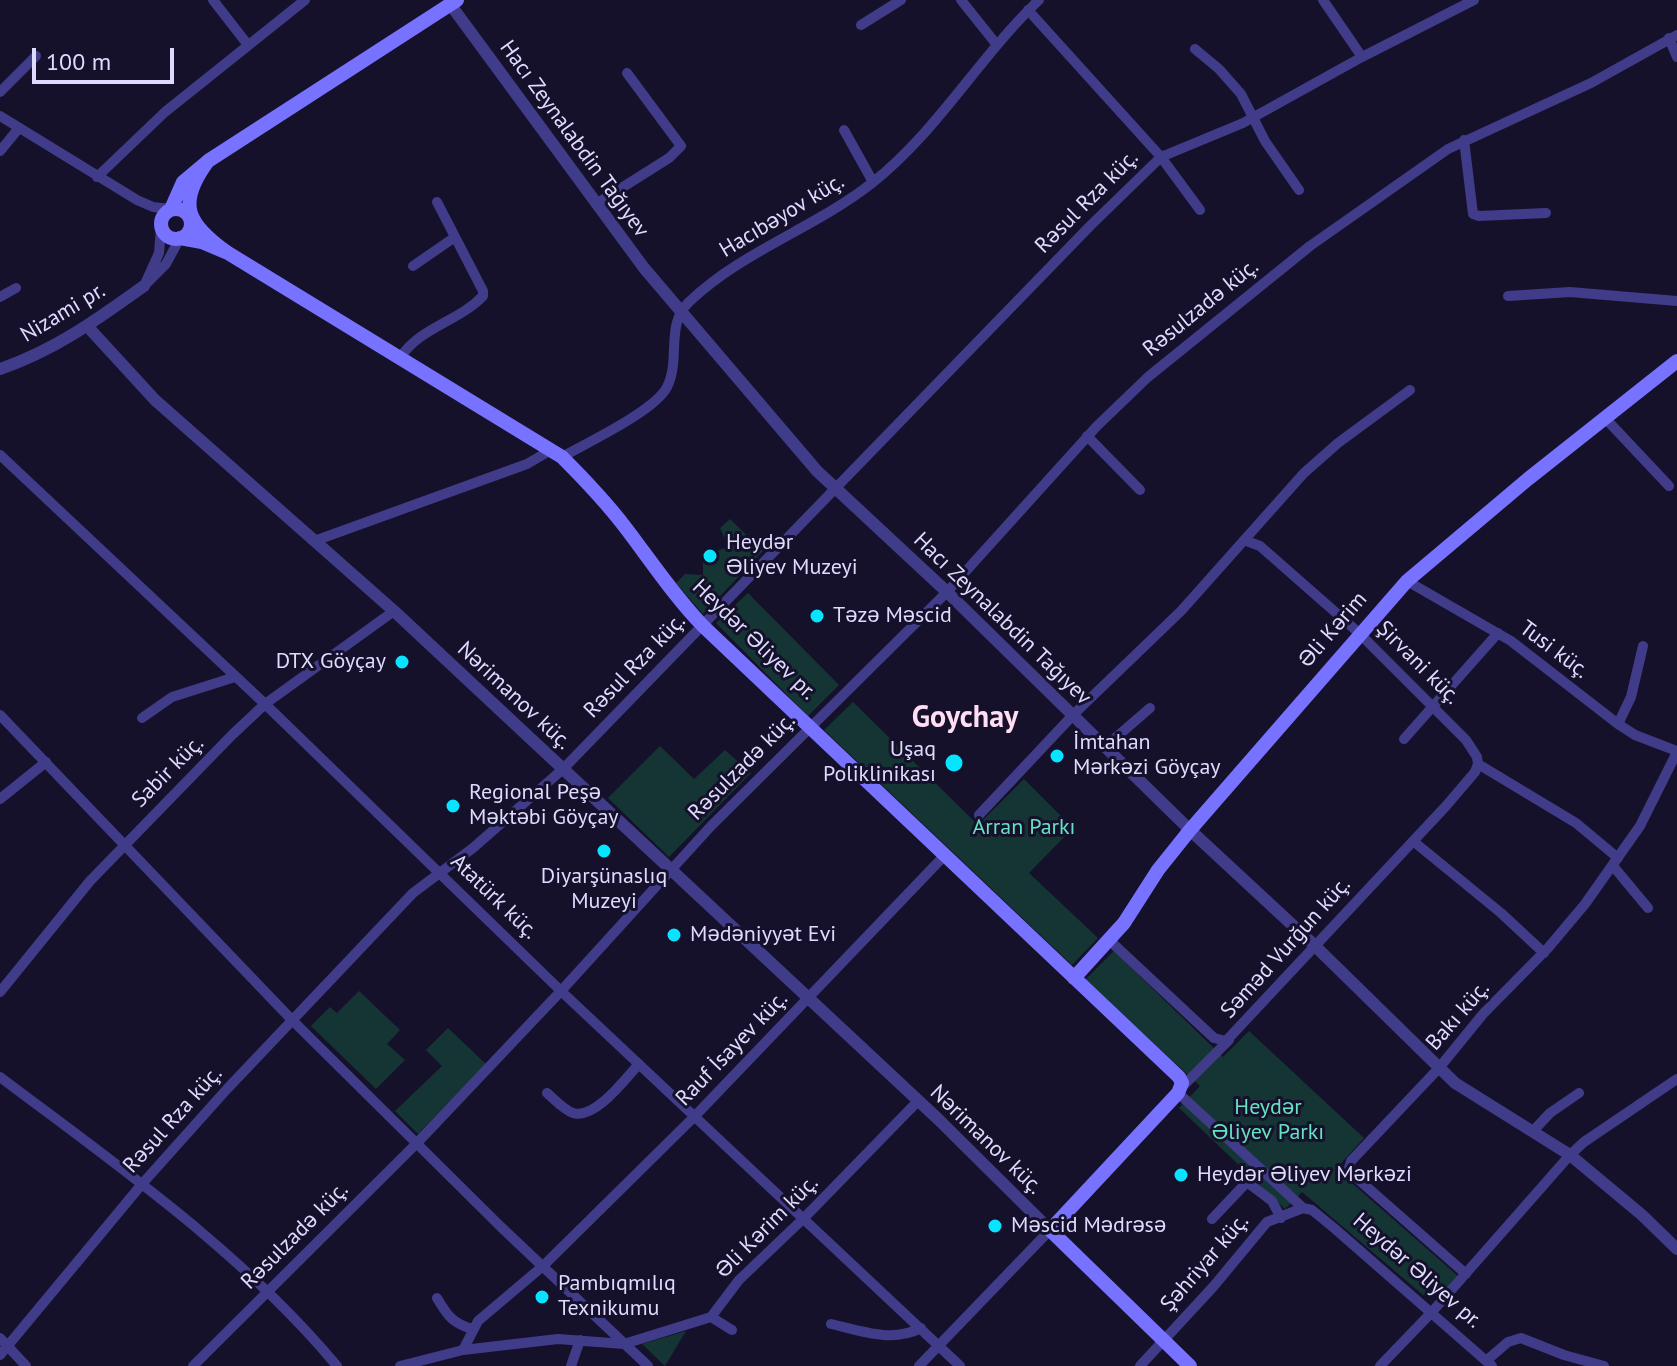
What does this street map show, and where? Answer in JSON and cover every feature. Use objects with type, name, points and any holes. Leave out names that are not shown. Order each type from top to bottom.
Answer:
[{"type":"main road","points":[[228,253],[202,242],[170,238],[160,226],[163,215],[171,209],[183,182],[208,161],[451,1]]},
{"type":"main road","points":[[180,238],[189,232],[191,188],[208,161]]},
{"type":"main road","points":[[171,209],[181,209],[210,240],[228,253]]},
{"type":"main road","name":"Heydər Əliyev pr.","points":[[228,253],[557,454],[589,484],[624,525],[676,596],[703,626],[1074,978],[1179,1087]]},
{"type":"main road","name":"Əli Kərim","points":[[1074,978],[1124,923],[1158,870],[1190,830],[1407,581],[1677,361]]},
{"type":"main road","points":[[1179,1087],[1050,1230],[1190,1366]]},
{"type":"street","points":[[213,0],[248,45]]},
{"type":"street","points":[[97,177],[165,112],[305,0]]},
{"type":"street","points":[[861,25],[901,0]]},
{"type":"street","points":[[961,0],[997,45]]},
{"type":"street","name":"Hacıbəyov küç.","points":[[679,312],[727,271],[873,182],[927,130],[997,45],[1039,0]]},
{"type":"street","points":[[1323,0],[1362,57]]},
{"type":"street","name":"Hacı Zeynalabdin Tağıyev","points":[[451,1],[596,204],[679,312],[805,460],[947,592],[1439,1068],[1470,1094],[1534,1130],[1570,1155],[1642,1215],[1677,1249]]},
{"type":"street","name":"Rəsul Rza küç.","points":[[3,1347],[142,1184],[413,893],[473,848],[563,769],[1090,226],[1161,157],[1254,118],[1470,1]]},
{"type":"street","points":[[1028,10],[1161,157],[1200,210]]},
{"type":"street","points":[[1673,37],[1677,57]]},
{"type":"street","name":"Rəsulzadə küç.","points":[[193,1366],[417,1143],[670,870],[947,592],[1087,436],[1148,377],[1310,246],[1464,140],[1553,101],[1673,37]]},
{"type":"street","points":[[1195,49],[1219,69],[1233,86],[1265,141],[1299,190]]},
{"type":"street","points":[[0,92],[36,56]]},
{"type":"street","points":[[596,204],[669,158],[681,146],[627,73]]},
{"type":"street","points":[[0,116],[137,200],[153,207],[171,209]]},
{"type":"street","points":[[0,151],[19,128]]},
{"type":"street","points":[[844,130],[873,182]]},
{"type":"street","points":[[1464,140],[1473,214],[1546,213]]},
{"type":"street","points":[[137,200],[160,226],[159,253],[144,286]]},
{"type":"street","points":[[400,358],[409,344],[423,333],[483,296],[437,202]]},
{"type":"street","points":[[413,266],[455,237]]},
{"type":"street","points":[[144,286],[166,264],[180,238]]},
{"type":"street","name":"Nizami pr.","points":[[0,369],[41,353],[88,327],[144,286]]},
{"type":"street","points":[[0,297],[16,288]]},
{"type":"street","points":[[1508,296],[1570,292],[1677,301]]},
{"type":"street","points":[[317,540],[557,454],[622,423],[663,393],[671,374],[679,312]]},
{"type":"street","name":"Nərimanov küç.","points":[[88,327],[155,400],[394,611],[808,997],[1050,1230]]},
{"type":"street","points":[[979,815],[1074,714],[1181,611],[1322,456],[1410,390]]},
{"type":"street","points":[[1605,418],[1669,486]]},
{"type":"street","points":[[1087,436],[1140,490]]},
{"type":"street","name":"Atatürk küç.","points":[[0,455],[265,704],[561,991],[960,1366]]},
{"type":"street","name":"Şirvani küç.","points":[[1244,540],[1260,546],[1359,633],[1466,740],[1478,764]]},
{"type":"street","name":"Tusi küç.","points":[[1407,581],[1498,633],[1635,735],[1677,751]]},
{"type":"street","name":"Sabir küç.","points":[[0,992],[65,910],[124,845],[265,704],[394,611]]},
{"type":"street","points":[[1404,739],[1498,633]]},
{"type":"street","points":[[1618,724],[1631,697],[1643,646]]},
{"type":"street","points":[[142,718],[172,697],[235,677]]},
{"type":"street","points":[[1106,746],[1150,708]]},
{"type":"street","points":[[0,715],[292,1020],[648,1366]]},
{"type":"street","name":"Bakı küç.","points":[[1466,1274],[1351,1173],[1351,1161],[1439,1068],[1483,1014],[1544,953],[1616,862],[1657,795],[1677,751]]},
{"type":"street","points":[[0,799],[46,762]]},
{"type":"street","points":[[1478,764],[1576,823],[1616,862],[1648,908]]},
{"type":"street","name":"Səməd Vurğun küç.","points":[[1109,940],[1214,1038],[1220,1041],[1231,1039],[1472,776],[1478,764]]},
{"type":"street","points":[[1413,841],[1501,913],[1544,953]]},
{"type":"street","name":"Rauf İsayev küç.","points":[[472,1329],[495,1304],[543,1266],[694,1117],[945,855]]},
{"type":"street","points":[[1179,1087],[1231,1039]]},
{"type":"street","points":[[547,1093],[569,1112],[588,1113],[599,1106],[639,1064]]},
{"type":"street","points":[[0,1077],[142,1184],[268,1292],[337,1366]]},
{"type":"street","points":[[1380,1366],[1431,1313],[1570,1155],[1584,1142],[1677,1079]]},
{"type":"street","name":"Heydər Əliyev pr.","points":[[1179,1087],[1307,1209],[1489,1364]]},
{"type":"street","points":[[1534,1130],[1550,1113],[1579,1093]]},
{"type":"street","name":"Əli Kərim küç.","points":[[711,1317],[739,1280],[918,1101]]},
{"type":"street","points":[[1212,1219],[1247,1182],[1272,1201],[1281,1218]]},
{"type":"street","name":"Şəhriyar küç.","points":[[1140,1366],[1213,1287],[1267,1222],[1307,1209]]},
{"type":"street","points":[[919,1366],[1050,1230]]},
{"type":"street","points":[[437,1298],[448,1318],[472,1329],[463,1350]]},
{"type":"street","points":[[571,1366],[582,1341],[595,1335],[597,1322],[593,1314]]},
{"type":"street","points":[[400,1366],[463,1350],[558,1339],[624,1344],[711,1317],[732,1330]]},
{"type":"street","points":[[831,1324],[881,1335],[909,1334],[921,1328]]},
{"type":"street","points":[[1489,1364],[1508,1342],[1521,1338],[1604,1366]]},
{"type":"street","points":[[3,1347],[26,1366]]},
{"type":"street","points":[[204,1355],[211,1366]]},
{"type":"green space","points":[[730,519],[763,551],[703,614],[676,583],[685,574],[703,575],[703,560],[715,562],[716,551],[729,547],[720,528]]},
{"type":"green space","points":[[748,593],[839,685],[808,716],[716,623]]},
{"type":"green space","name":"Arran Parkı","points":[[853,702],[978,825],[1024,779],[1073,828],[1029,873],[1098,938],[1072,965],[824,730]]},
{"type":"green space","points":[[660,746],[694,779],[725,750],[751,773],[669,857],[608,798]]},
{"type":"green space","name":"Heydər Əliyev Parkı","points":[[1114,951],[1223,1057],[1249,1031],[1364,1138],[1336,1169],[1458,1276],[1447,1288],[1435,1295],[1423,1295],[1302,1192],[1285,1209],[1179,1108],[1200,1086],[1085,980]]},
{"type":"green space","points":[[359,991],[400,1030],[387,1044],[405,1060],[376,1089],[311,1026],[330,1007],[337,1013]]},
{"type":"green space","points":[[448,1028],[486,1064],[418,1134],[395,1111],[442,1066],[426,1050]]},
{"type":"green space","points":[[686,1331],[665,1366],[642,1344]]},
{"type":"place","name":"Heydər Əliyev Muzeyi","points":[[710,556]]},
{"type":"place","name":"Təzə Məscid","points":[[817,616]]},
{"type":"place","name":"DTX Göyçay","points":[[402,662]]},
{"type":"place","name":"İmtahan Mərkəzi Göyçay","points":[[1057,756]]},
{"type":"place","name":"Uşaq Poliklinikası","points":[[954,763]]},
{"type":"place","name":"Regional Peşə Məktəbi Göyçay","points":[[453,806]]},
{"type":"place","name":"Diyarşünaslıq Muzeyi","points":[[604,851]]},
{"type":"place","name":"Mədəniyyət Evi","points":[[674,935]]},
{"type":"place","name":"Heydər Əliyev Mərkəzi","points":[[1181,1175]]},
{"type":"place","name":"Məscid Mədrəsə","points":[[995,1226]]},
{"type":"place","name":"Pambıqmılıq Texnikumu","points":[[542,1297]]},
{"type":"district","name":"Goychay","points":[[965,718]]}]
